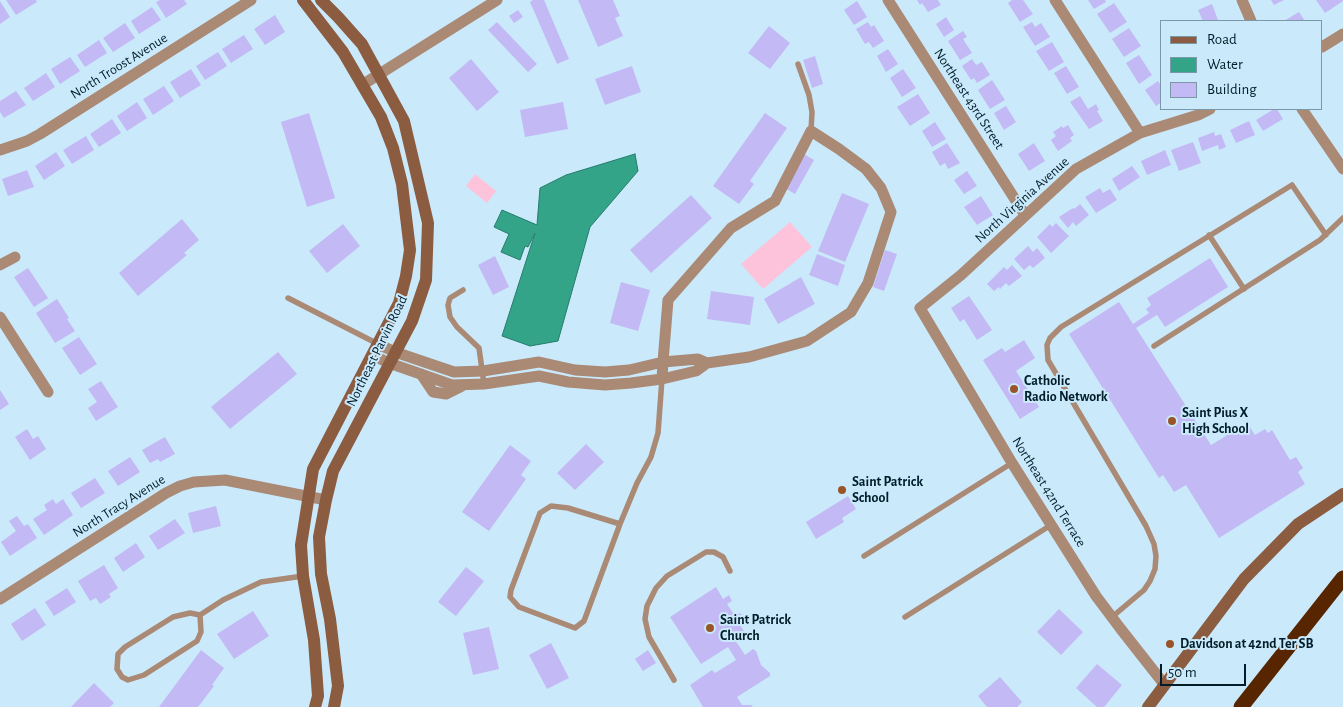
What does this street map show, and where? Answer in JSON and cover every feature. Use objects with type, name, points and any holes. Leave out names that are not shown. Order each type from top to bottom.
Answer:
[{"type":"highway","points":[[1241,707],[1343,578]]},
{"type":"main road","name":"Northeast Parvin Road","points":[[303,0],[344,52],[381,117],[393,148],[402,184],[410,250],[399,303],[313,469],[301,544],[303,576],[314,640],[318,696],[315,707]]},
{"type":"main road","name":"Northeast Parvin Road","points":[[321,0],[362,44],[404,121],[428,223],[426,280],[412,321],[333,471],[326,500],[319,537],[321,574],[330,619],[338,686],[334,707]]},
{"type":"main road","points":[[1148,707],[1244,579],[1298,524],[1343,494]]},
{"type":"main road","points":[[303,576],[321,574]]},
{"type":"street","name":"North Troost Avenue","points":[[0,150],[40,134],[251,0]]},
{"type":"street","points":[[362,85],[497,0]]},
{"type":"street","name":"Northeast 43rd Street","points":[[888,0],[1025,215]]},
{"type":"street","points":[[1055,0],[1140,133]]},
{"type":"street","points":[[1242,0],[1251,20]]},
{"type":"street","points":[[1323,46],[1343,34]]},
{"type":"street","name":"North Virginia Avenue","points":[[920,308],[961,275],[1076,169],[1140,133],[1198,115],[1208,110]]},
{"type":"street","points":[[1303,110],[1343,169]]},
{"type":"street","points":[[392,357],[431,364],[454,372],[483,371],[539,362],[575,370],[605,372],[629,370],[663,362],[698,359],[707,362],[749,357],[807,341],[851,312],[868,283],[891,212],[881,188],[866,169],[811,131],[775,201],[731,228],[668,300],[663,362],[662,379]]},
{"type":"street","points":[[0,266],[15,257]]},
{"type":"street","name":"Northeast 42nd Terrace","points":[[920,308],[1051,525],[1112,617],[1164,684]]},
{"type":"street","points":[[0,317],[48,392]]},
{"type":"street","points":[[375,350],[424,375],[433,392],[446,394],[466,384],[484,384],[539,376],[568,382],[605,385],[662,379],[696,371],[707,362]]},
{"type":"street","points":[[424,375],[431,364]]},
{"type":"street","name":"North Tracy Avenue","points":[[0,599],[166,493],[180,486],[202,481],[225,480],[326,500]]},
{"type":"lane","points":[[798,64],[809,95],[812,112],[811,131]]},
{"type":"lane","points":[[1112,617],[1144,590],[1150,580],[1155,569],[1156,556],[1154,544],[1146,526],[1048,360],[1048,345],[1054,332],[1292,185],[1326,235]]},
{"type":"lane","points":[[1154,346],[1320,240],[1343,218]]},
{"type":"lane","points":[[1209,235],[1244,289]]},
{"type":"lane","points":[[463,290],[450,298],[448,304],[450,317],[456,327],[479,348],[484,384]]},
{"type":"lane","points":[[288,298],[375,350]]},
{"type":"lane","points":[[620,524],[568,508],[551,506],[540,513],[510,597],[519,607],[575,628],[584,621],[620,524],[653,449],[658,433],[662,379]]},
{"type":"lane","points":[[864,556],[1012,462]]},
{"type":"lane","points":[[905,617],[1051,525]]},
{"type":"lane","points":[[674,680],[649,637],[645,619],[648,606],[656,588],[667,576],[706,552],[714,552],[723,557],[730,571]]},
{"type":"lane","points":[[200,615],[202,632],[197,641],[144,675],[128,680],[122,677],[117,669],[118,654],[125,647],[173,617],[190,613],[200,615],[223,600],[256,584],[303,576]]},
{"type":"shaded area","points":[[475,174],[496,191],[487,203],[466,186]]},
{"type":"shaded area","points":[[790,222],[812,247],[763,289],[741,264]]},
{"type":"water","points":[[635,154],[638,171],[590,227],[558,341],[530,346],[502,336],[535,233],[528,247],[525,246],[520,260],[501,252],[509,234],[494,227],[502,210],[537,225],[540,188],[566,175]]},
{"type":"building","points":[[6,0],[36,0],[37,2],[16,15]]},
{"type":"building","points":[[160,0],[184,0],[187,4],[166,18],[156,2]]},
{"type":"building","points":[[533,0],[544,0],[569,59],[557,64],[530,2]]},
{"type":"building","points":[[578,0],[613,0],[620,16],[615,18],[623,36],[598,47]]},
{"type":"building","points":[[917,0],[938,0],[941,5],[928,12],[922,3],[920,5]]},
{"type":"building","points":[[1012,0],[1023,0],[1033,14],[1020,22],[1008,3]]},
{"type":"building","points":[[1088,0],[1105,0],[1106,2],[1094,9]]},
{"type":"building","points":[[1271,0],[1284,0],[1274,5]]},
{"type":"building","points":[[1316,0],[1343,0],[1343,1],[1325,13]]},
{"type":"building","points":[[0,1],[10,17],[0,24]]},
{"type":"building","points":[[857,1],[867,17],[854,25],[844,10]]},
{"type":"building","points":[[1114,3],[1127,22],[1110,33],[1097,14]]},
{"type":"building","points":[[1212,4],[1218,20],[1203,20],[1198,10]]},
{"type":"building","points":[[152,7],[161,20],[139,34],[131,21]]},
{"type":"building","points":[[518,10],[523,17],[514,23],[509,16]]},
{"type":"building","points":[[1299,12],[1304,20],[1286,20]]},
{"type":"building","points":[[275,15],[285,32],[265,45],[254,29]]},
{"type":"building","points":[[946,17],[954,30],[944,37],[936,24]]},
{"type":"building","points":[[497,22],[537,64],[528,72],[488,30]]},
{"type":"building","points":[[868,22],[871,27],[874,25],[884,41],[873,48],[869,42],[865,44],[856,29]]},
{"type":"building","points":[[1032,22],[1035,27],[1041,23],[1050,37],[1035,46],[1023,27]]},
{"type":"building","points":[[125,23],[135,38],[113,52],[103,38]]},
{"type":"building","points":[[769,26],[790,43],[770,69],[748,53]]},
{"type":"building","points":[[1129,28],[1141,46],[1124,57],[1112,39]]},
{"type":"building","points":[[963,31],[967,37],[963,39],[972,53],[960,60],[948,41]]},
{"type":"building","points":[[244,35],[253,49],[231,63],[222,49]]},
{"type":"building","points":[[99,40],[107,53],[85,67],[77,55]]},
{"type":"building","points":[[1052,42],[1064,62],[1049,71],[1036,51]]},
{"type":"building","points":[[888,49],[898,64],[886,72],[877,56]]},
{"type":"building","points":[[218,52],[227,66],[205,80],[196,66]]},
{"type":"building","points":[[1139,55],[1152,75],[1139,84],[1126,63]]},
{"type":"building","points":[[815,56],[823,84],[812,88],[803,60]]},
{"type":"building","points":[[70,57],[80,71],[60,84],[51,69]]},
{"type":"building","points":[[471,59],[499,92],[477,111],[449,78]]},
{"type":"building","points":[[972,59],[976,65],[982,62],[990,75],[977,83],[974,78],[971,80],[962,66]]},
{"type":"building","points":[[632,66],[641,92],[605,105],[595,79]]},
{"type":"building","points":[[1066,66],[1079,87],[1067,94],[1054,73]]},
{"type":"building","points":[[191,69],[201,85],[180,98],[170,82]]},
{"type":"building","points":[[903,69],[916,88],[902,97],[890,78]]},
{"type":"building","points":[[46,73],[55,87],[33,101],[24,88]]},
{"type":"building","points":[[992,80],[1005,100],[990,109],[978,90]]},
{"type":"building","points":[[1158,81],[1160,84],[1160,103],[1156,106],[1145,90]]},
{"type":"building","points":[[164,86],[174,101],[153,115],[143,99]]},
{"type":"building","points":[[16,91],[26,105],[4,118],[0,112],[0,101]]},
{"type":"building","points":[[918,94],[930,113],[910,126],[897,107]]},
{"type":"building","points":[[1080,96],[1088,109],[1096,104],[1099,110],[1097,111],[1103,121],[1089,129],[1070,102]]},
{"type":"building","points":[[137,102],[147,118],[127,131],[117,116]]},
{"type":"building","points":[[563,102],[568,129],[525,137],[520,110]]},
{"type":"building","points":[[1006,106],[1016,122],[1004,130],[994,113]]},
{"type":"building","points":[[1272,110],[1278,110],[1283,119],[1263,131],[1256,120]]},
{"type":"building","points":[[309,113],[335,198],[307,207],[281,122]]},
{"type":"building","points":[[765,113],[787,128],[750,181],[754,184],[739,204],[713,186]]},
{"type":"building","points":[[112,119],[121,133],[99,147],[90,134]]},
{"type":"building","points":[[1249,121],[1255,135],[1236,143],[1230,130]]},
{"type":"building","points":[[935,122],[946,139],[932,147],[922,131]]},
{"type":"building","points":[[1068,125],[1074,135],[1070,138],[1072,141],[1058,151],[1051,140],[1056,136],[1053,132],[1062,126],[1063,128]]},
{"type":"building","points":[[1214,132],[1215,136],[1221,134],[1226,147],[1219,150],[1218,145],[1202,151],[1198,138]]},
{"type":"building","points":[[86,136],[94,150],[72,164],[63,150]]},
{"type":"building","points":[[1193,142],[1201,163],[1179,171],[1171,150]]},
{"type":"building","points":[[947,143],[960,163],[948,169],[945,163],[940,166],[932,152]]},
{"type":"building","points":[[1034,143],[1045,161],[1029,171],[1018,154]]},
{"type":"building","points":[[1165,150],[1171,165],[1147,175],[1141,161]]},
{"type":"building","points":[[56,152],[65,166],[44,180],[35,166]]},
{"type":"building","points":[[804,154],[814,160],[795,194],[785,188]]},
{"type":"building","points":[[1132,166],[1140,177],[1119,191],[1112,179]]},
{"type":"building","points":[[27,170],[34,187],[8,196],[2,179]]},
{"type":"building","points":[[967,171],[977,186],[964,194],[954,180]]},
{"type":"building","points":[[1100,188],[1103,193],[1110,189],[1117,200],[1096,213],[1085,197]]},
{"type":"building","points":[[842,193],[869,204],[845,262],[818,251]]},
{"type":"building","points":[[691,195],[712,218],[651,273],[630,250]]},
{"type":"building","points":[[981,196],[993,215],[977,225],[964,207]]},
{"type":"building","points":[[1080,204],[1089,215],[1076,226],[1073,222],[1068,228],[1059,217]]},
{"type":"building","points":[[182,219],[199,240],[184,253],[187,255],[138,296],[119,273]]},
{"type":"building","points":[[1056,223],[1069,236],[1051,253],[1037,237],[1050,224],[1052,227]]},
{"type":"building","points":[[343,224],[360,246],[327,273],[309,251]]},
{"type":"building","points":[[1028,246],[1033,252],[1037,248],[1045,258],[1033,268],[1030,265],[1024,270],[1014,259]]},
{"type":"building","points":[[885,250],[897,254],[884,291],[873,287]]},
{"type":"building","points":[[817,254],[845,265],[838,286],[809,275]]},
{"type":"building","points":[[495,256],[509,287],[493,295],[478,265]]},
{"type":"building","points":[[1210,258],[1228,287],[1165,327],[1157,315],[1136,328],[1211,445],[1247,423],[1255,435],[1265,429],[1268,433],[1272,430],[1290,460],[1296,457],[1303,468],[1298,472],[1305,484],[1219,538],[1186,485],[1174,492],[1163,475],[1159,478],[1069,334],[1119,302],[1133,324],[1149,313],[1146,309],[1151,305],[1147,298]]},
{"type":"building","points":[[1012,265],[1022,276],[1009,286],[1006,283],[1000,289],[999,287],[994,291],[987,284],[1004,267],[1007,270]]},
{"type":"building","points":[[28,268],[48,298],[34,307],[14,277]]},
{"type":"building","points":[[801,277],[815,304],[778,324],[764,299]]},
{"type":"building","points":[[621,282],[650,290],[638,331],[610,323]]},
{"type":"building","points":[[711,291],[754,297],[750,325],[707,319]]},
{"type":"building","points":[[969,296],[992,330],[977,340],[964,319],[960,322],[951,308]]},
{"type":"building","points":[[57,299],[75,331],[55,343],[36,313]]},
{"type":"building","points":[[79,337],[97,364],[80,375],[62,348]]},
{"type":"building","name":"Catholic Radio Network","points":[[1024,340],[1035,358],[1016,371],[1039,407],[1020,419],[983,360],[1002,348],[1005,352]]},
{"type":"building","points":[[278,352],[297,374],[230,429],[211,407]]},
{"type":"building","points":[[101,381],[118,407],[96,421],[88,408],[97,402],[88,389]]},
{"type":"building","points":[[0,390],[9,404],[0,410]]},
{"type":"building","points":[[27,429],[33,439],[38,436],[46,449],[30,460],[15,437]]},
{"type":"building","points":[[165,437],[175,454],[160,462],[158,459],[150,463],[142,450]]},
{"type":"building","points":[[586,444],[604,462],[575,490],[557,473]]},
{"type":"building","points":[[510,445],[531,461],[521,475],[526,479],[489,531],[462,512]]},
{"type":"building","points":[[130,457],[140,472],[118,486],[108,471]]},
{"type":"building","points":[[95,478],[105,493],[81,508],[71,493]]},
{"type":"building","points":[[848,496],[856,509],[842,518],[844,522],[816,539],[806,522]]},
{"type":"building","points":[[53,499],[56,504],[63,499],[73,515],[44,535],[33,519],[47,510],[44,505]]},
{"type":"building","points":[[216,506],[221,526],[193,533],[188,513]]},
{"type":"building","points":[[17,516],[24,526],[28,524],[37,538],[10,556],[1,542],[16,531],[9,521]]},
{"type":"building","points":[[175,519],[185,533],[158,550],[149,536]]},
{"type":"building","points":[[136,543],[145,557],[123,572],[114,558]]},
{"type":"building","points":[[104,565],[118,588],[109,594],[111,597],[100,604],[96,598],[90,601],[78,581]]},
{"type":"building","points":[[466,567],[484,581],[456,616],[438,602]]},
{"type":"building","points":[[716,587],[723,599],[729,595],[732,601],[727,604],[735,616],[740,613],[744,618],[738,622],[746,634],[735,640],[745,655],[753,649],[756,651],[761,665],[770,673],[770,676],[737,697],[742,705],[753,705],[751,707],[703,707],[690,685],[712,670],[715,673],[736,660],[728,647],[701,664],[670,617]]},
{"type":"building","points":[[67,588],[76,602],[54,616],[45,602]]},
{"type":"building","points":[[35,608],[46,625],[22,641],[11,624]]},
{"type":"building","points":[[1059,609],[1083,632],[1061,655],[1037,632]]},
{"type":"building","points":[[253,611],[269,636],[234,659],[217,634]]},
{"type":"building","points":[[489,627],[499,669],[473,675],[463,633]]},
{"type":"building","points":[[551,643],[569,678],[547,689],[529,655]]},
{"type":"building","points":[[201,650],[224,668],[212,685],[214,686],[198,707],[159,707]]},
{"type":"building","points":[[648,650],[656,663],[643,671],[635,659]]},
{"type":"building","points":[[1097,664],[1122,685],[1104,707],[1097,707],[1076,688]]},
{"type":"building","points":[[1000,677],[1022,702],[1017,707],[987,707],[978,696]]},
{"type":"building","points":[[94,683],[114,703],[110,707],[71,707]]},
{"type":"place","name":"Catholic Radio Network","points":[[1014,389]]},
{"type":"place","name":"Saint Pius X High School","points":[[1172,421]]},
{"type":"place","name":"Saint Patrick School","points":[[842,490]]},
{"type":"place","name":"Saint Patrick Church","points":[[710,628]]},
{"type":"place","name":"Davidson at 42nd Ter SB","points":[[1170,644]]}]
